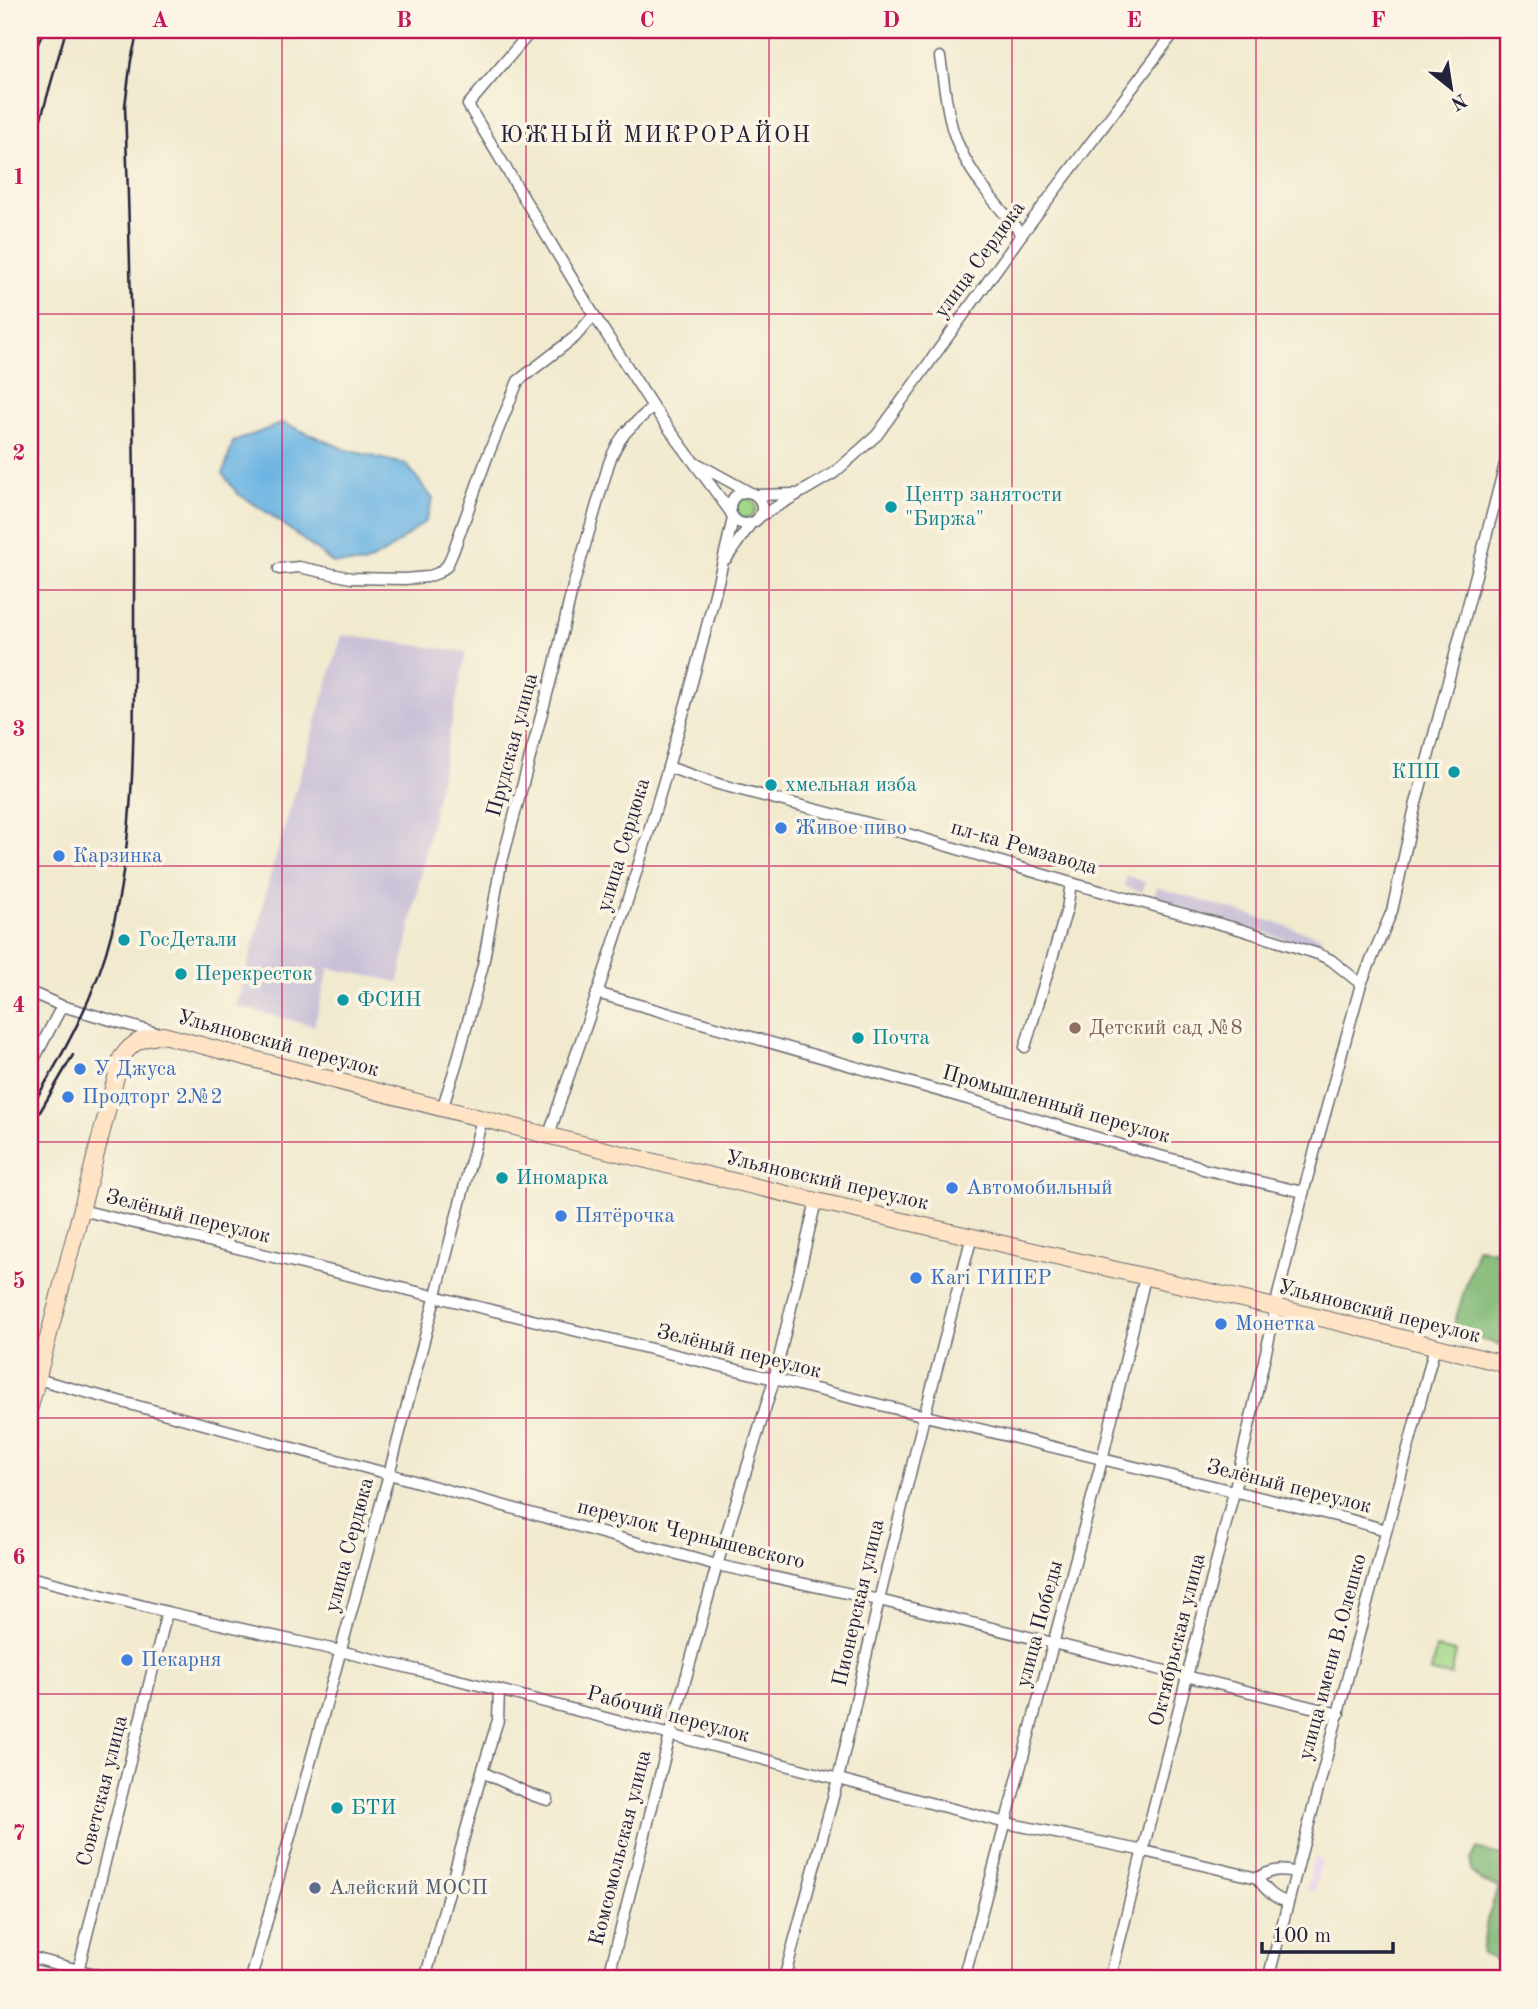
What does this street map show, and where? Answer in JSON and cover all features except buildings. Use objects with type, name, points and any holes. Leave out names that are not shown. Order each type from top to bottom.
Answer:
[{"type":"main road","name":"Ульяновский переулок","points":[[81,1210],[121,1059],[129,1047],[139,1040],[163,1035],[442,1109],[816,1201],[1508,1365]]},
{"type":"main road","points":[[30,1407],[81,1210]]},
{"type":"street","points":[[532,30],[468,105],[594,315],[653,407],[731,514],[741,523],[755,520]]},
{"type":"street","name":"улица Сердюка","points":[[755,520],[834,473],[877,435],[1022,234],[1176,30]]},
{"type":"street","points":[[940,57],[953,131],[963,153],[984,190],[1022,234]]},
{"type":"street","points":[[279,569],[299,567],[351,578],[378,578],[427,577],[447,566],[517,381],[575,337],[594,315]]},
{"type":"street","name":"Прудская улица","points":[[442,1109],[483,965],[500,869],[572,590],[609,463],[626,430],[653,407]]},
{"type":"street","name":"Октябрьская улица","points":[[1110,1979],[1189,1676],[1303,1192],[1361,984],[1392,911],[1419,794],[1508,453]]},
{"type":"street","points":[[692,461],[759,498],[762,507],[723,564]]},
{"type":"street","points":[[731,514],[729,505],[734,496],[742,492],[799,494]]},
{"type":"street","name":"улица Сердюка","points":[[549,1135],[668,767],[723,564],[731,514]]},
{"type":"street","name":"пл-ка Ремзавода","points":[[668,767],[718,784],[891,829],[1318,954],[1331,960],[1361,984]]},
{"type":"street","points":[[1025,1047],[1067,909],[1071,883]]},
{"type":"street","points":[[30,992],[62,1006],[163,1035]]},
{"type":"street","name":"Промышленный переулок","points":[[597,993],[1195,1165],[1203,1170],[1303,1192]]},
{"type":"street","points":[[30,1068],[62,1006]]},
{"type":"street","name":"улица Сердюка","points":[[251,1979],[437,1297],[482,1119]]},
{"type":"street","name":"Комсомольская улица","points":[[608,1979],[717,1565],[774,1380],[816,1201]]},
{"type":"street","name":"Зелёный переулок","points":[[81,1210],[1387,1530]]},
{"type":"street","name":"Пионерская улица","points":[[784,1979],[838,1779],[924,1417],[972,1236]]},
{"type":"street","name":"улица Победы","points":[[964,1979],[1055,1643],[1145,1277]]},
{"type":"street","name":"улица имени В.Олешко","points":[[1268,1979],[1435,1346]]},
{"type":"street","name":"переулок Чернышевского","points":[[37,1379],[717,1565],[879,1600],[1339,1714]]},
{"type":"street","name":"Рабочий переулок","points":[[30,1577],[499,1690],[1006,1822],[1257,1878],[1265,1889],[1279,1900],[1288,1902]]},
{"type":"street","name":"Советская улица","points":[[77,1975],[167,1612]]},
{"type":"street","points":[[425,1979],[498,1720],[499,1690]]},
{"type":"street","points":[[482,1772],[548,1800]]},
{"type":"street","points":[[1257,1878],[1271,1870],[1296,1873]]},
{"type":"street","points":[[30,1957],[77,1975],[113,1979]]},
{"type":"shaded area","points":[[342,635],[466,652],[399,982],[329,968],[314,1026],[236,1006],[269,879]]},
{"type":"shaded area","points":[[1127,876],[1145,882],[1142,892],[1124,886]]},
{"type":"shaded area","points":[[1157,887],[1322,937],[1318,949],[1153,899]]},
{"type":"shaded area","points":[[1314,1858],[1322,1861],[1314,1892],[1306,1890]]},
{"type":"green space","points":[[746,498],[753,501],[756,508],[753,515],[746,518],[739,515],[736,508],[739,501]]},
{"type":"green space","points":[[1477,1248],[1508,1252],[1508,1347],[1452,1331]]},
{"type":"green space","points":[[1436,1648],[1456,1652],[1451,1676],[1431,1672]]},
{"type":"green space","points":[[1477,1848],[1508,1858],[1508,1979],[1499,1979],[1503,1963],[1482,1954],[1487,1920],[1498,1887],[1483,1882],[1471,1872],[1471,1860]]},
{"type":"water","points":[[283,423],[347,450],[407,465],[433,499],[426,521],[386,552],[364,564],[333,563],[271,515],[237,493],[223,474],[233,442]]},
{"type":"railway","points":[[30,62],[44,30]]},
{"type":"railway","points":[[30,157],[66,30]]},
{"type":"railway","points":[[30,1109],[67,1045],[97,978],[112,931],[126,851],[134,727],[134,542],[125,106],[138,30]]},
{"type":"railway","points":[[30,1129],[73,1055]]},
{"type":"place","name":"Центр занятости \"Биржа\"","points":[[891,507]]},
{"type":"place","name":"КПП","points":[[1454,772]]},
{"type":"place","name":"хмельная изба","points":[[771,785]]},
{"type":"place","name":"Живое пиво","points":[[781,828]]},
{"type":"place","name":"Карзинка","points":[[59,856]]},
{"type":"place","name":"ГосДетали","points":[[124,940]]},
{"type":"place","name":"Перекресток","points":[[181,974]]},
{"type":"place","name":"ФСИН","points":[[343,1000]]},
{"type":"place","name":"Детский сад №8","points":[[1075,1028]]},
{"type":"place","name":"Почта","points":[[858,1038]]},
{"type":"place","name":"У Джуса","points":[[80,1069]]},
{"type":"place","name":"Продторг 2№2","points":[[68,1097]]},
{"type":"place","name":"Иномарка","points":[[502,1178]]},
{"type":"place","name":"Автомобильный","points":[[952,1188]]},
{"type":"place","name":"Пятёрочка","points":[[561,1216]]},
{"type":"place","name":"Kari ГИПЕР","points":[[916,1278]]},
{"type":"place","name":"Монетка","points":[[1221,1324]]},
{"type":"place","name":"Пекарня","points":[[127,1660]]},
{"type":"place","name":"БТИ","points":[[337,1808]]},
{"type":"place","name":"Алейский МОСП","points":[[315,1888]]},
{"type":"district","name":"ЮЖНЫЙ МИКРОРАЙОН","points":[[656,135]]}]
